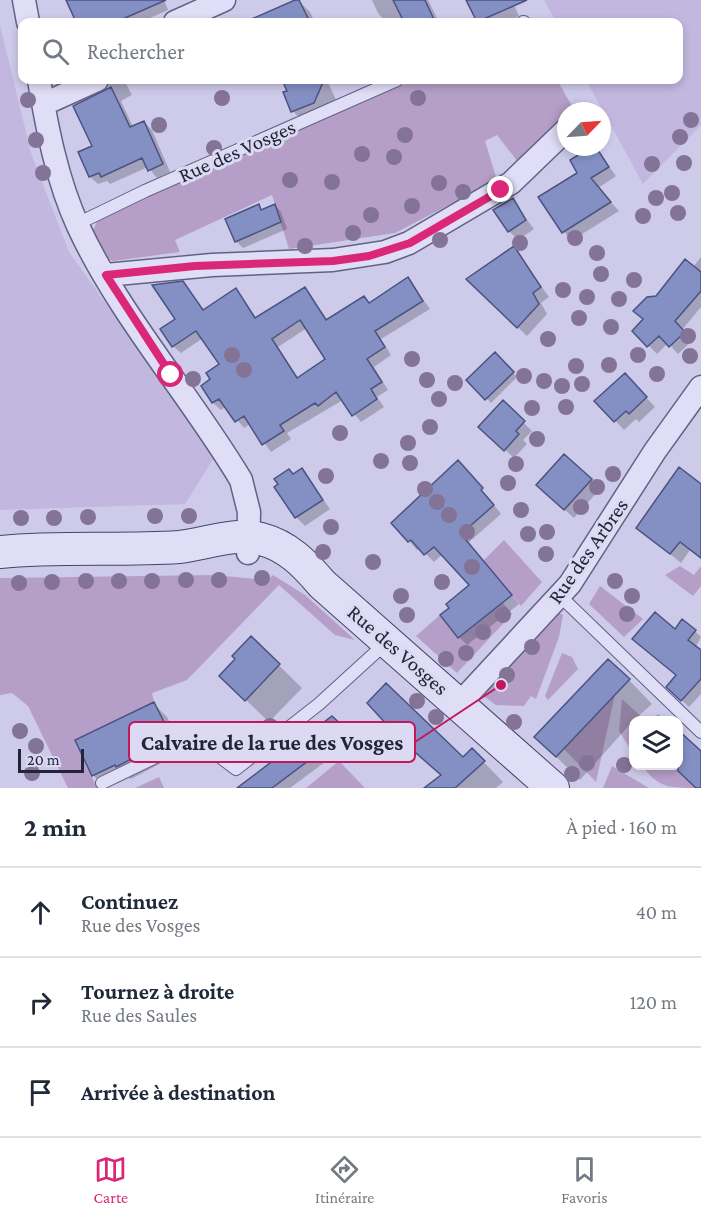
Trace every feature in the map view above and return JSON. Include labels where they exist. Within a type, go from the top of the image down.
[{"type":"main road","name":"Rue des Vosges","points":[[2,551],[249,545],[322,585],[459,704],[539,784]]},
{"type":"street","points":[[24,0],[27,18]]},
{"type":"street","points":[[184,18],[224,0]]},
{"type":"street","points":[[40,84],[58,165],[77,224],[106,275],[242,480],[249,512],[249,545]]},
{"type":"street","points":[[44,105],[89,84]]},
{"type":"street","points":[[106,275],[195,266],[333,261],[385,252],[423,236],[512,183],[557,139]]},
{"type":"street","name":"Rue des Arbres","points":[[459,704],[560,596],[593,550],[655,451],[701,387]]},
{"type":"lane","name":"Rue des Vosges","points":[[77,224],[145,191],[388,84]]},
{"type":"lane","points":[[560,596],[701,732]]},
{"type":"lane","points":[[102,783],[195,738],[236,769],[319,704],[388,641]]},
{"type":"shaded area","points":[[544,0],[701,0],[701,125],[643,184],[611,126],[611,102],[598,102],[588,84],[683,84],[683,18],[554,18]]},
{"type":"shaded area","points":[[0,25],[31,153],[69,252],[215,456],[185,504],[0,510]]},
{"type":"shaded area","points":[[405,84],[559,84],[570,102],[557,102],[557,122],[518,162],[497,135],[485,141],[497,180],[395,233],[289,249],[272,195],[175,240],[180,252],[113,261],[108,259],[93,231],[98,219]]},
{"type":"shaded area","points":[[504,540],[542,582],[521,606],[483,561]]},
{"type":"shaded area","points":[[680,566],[694,575],[701,566],[701,586],[693,596],[665,575]]},
{"type":"shaded area","points":[[214,575],[268,580],[273,575],[305,595],[355,640],[335,635],[279,585],[187,680],[152,693],[154,702],[75,740],[97,788],[68,788],[28,706],[12,693],[0,695],[0,578]]},
{"type":"shaded area","points":[[600,586],[643,619],[624,637],[589,604]]},
{"type":"shaded area","points":[[497,596],[512,614],[457,673],[416,636],[440,615],[458,637]]},
{"type":"shaded area","points":[[558,612],[563,615],[559,637],[536,699],[531,696],[524,706],[496,705],[485,697],[484,692]]},
{"type":"shaded area","points":[[562,653],[572,657],[578,669],[548,700],[545,696]]},
{"type":"shaded area","points":[[615,694],[596,782],[564,749]]},
{"type":"shaded area","points":[[622,699],[641,716],[629,716],[629,747],[619,731]]},
{"type":"shaded area","points":[[339,761],[365,788],[306,788]]},
{"type":"shaded area","points":[[612,766],[649,788],[603,788]]},
{"type":"shaded area","points":[[645,770],[677,770],[696,788],[665,785],[659,783]]},
{"type":"shaded area","points":[[159,777],[164,788],[135,788]]},
{"type":"building","points":[[66,0],[166,0],[125,18],[74,18]]},
{"type":"building","points":[[299,0],[308,18],[254,18]]},
{"type":"building","points":[[393,0],[425,0],[433,18],[402,18]]},
{"type":"building","points":[[466,0],[527,0],[486,18],[475,18]]},
{"type":"building","points":[[284,84],[322,84],[314,103],[291,112],[283,92],[287,91]]},
{"type":"building","points":[[111,87],[130,127],[144,121],[163,164],[148,171],[142,158],[101,177],[99,173],[89,177],[78,152],[92,146],[73,106]]},
{"type":"building","points":[[576,156],[602,156],[609,167],[591,178],[611,202],[562,233],[538,197],[577,173],[570,160]]},
{"type":"building","points":[[513,198],[526,220],[508,232],[493,210]]},
{"type":"building","points":[[259,204],[261,210],[275,204],[281,222],[235,242],[225,219]]},
{"type":"building","points":[[514,246],[541,287],[533,293],[539,304],[517,328],[466,279]]},
{"type":"building","points":[[685,259],[701,272],[701,291],[675,321],[685,332],[669,347],[659,336],[647,347],[632,331],[643,319],[633,311],[647,297],[656,296]]},
{"type":"building","points":[[408,277],[423,301],[375,331],[385,347],[367,359],[382,382],[371,389],[377,399],[352,416],[336,392],[318,406],[315,403],[280,425],[284,431],[262,445],[244,416],[235,422],[219,399],[212,403],[201,386],[210,379],[206,373],[219,364],[196,331],[172,347],[160,329],[175,319],[152,285],[183,281],[203,310],[236,288],[255,318],[305,287],[326,320],[364,296],[369,303]],"holes":[[[300,320],[325,359],[297,378],[272,339]]]},
{"type":"building","points":[[495,352],[514,372],[485,400],[466,380]]},
{"type":"building","points":[[625,373],[647,397],[629,414],[626,411],[614,422],[594,401]]},
{"type":"building","points":[[503,400],[525,421],[516,431],[519,434],[504,451],[478,427]]},
{"type":"building","points":[[564,454],[592,479],[564,510],[536,485]]},
{"type":"building","points":[[458,460],[483,488],[481,490],[494,505],[461,534],[512,595],[458,638],[440,615],[449,608],[446,604],[469,585],[434,547],[424,555],[411,540],[408,542],[391,523]]},
{"type":"building","points":[[679,467],[701,484],[701,558],[680,542],[670,554],[636,528]]},
{"type":"building","points":[[302,468],[323,500],[295,518],[274,487],[278,484],[274,479],[289,469],[293,474]]},
{"type":"building","points":[[655,612],[675,629],[682,619],[696,630],[688,640],[701,650],[701,679],[681,701],[666,687],[676,675],[632,639]]},
{"type":"building","points":[[251,636],[280,664],[245,701],[219,676],[235,659],[232,656]]},
{"type":"building","points":[[608,659],[630,679],[556,757],[534,737]]},
{"type":"building","points":[[386,683],[463,757],[472,748],[485,761],[455,788],[424,788],[441,775],[400,739],[367,703]]},
{"type":"building","points":[[154,702],[172,738],[116,767],[115,765],[92,776],[75,740]]},
{"type":"building","points":[[332,716],[348,731],[272,788],[237,788]]},
{"type":"building","points":[[683,735],[701,751],[701,788],[696,788],[678,771],[683,770]]},
{"type":"place","name":"Calvaire de la rue des Vosges","points":[[501,685]]},
{"type":"route","points":[[171,375],[106,275],[195,266],[333,261],[369,256],[410,243],[501,190]]}]
